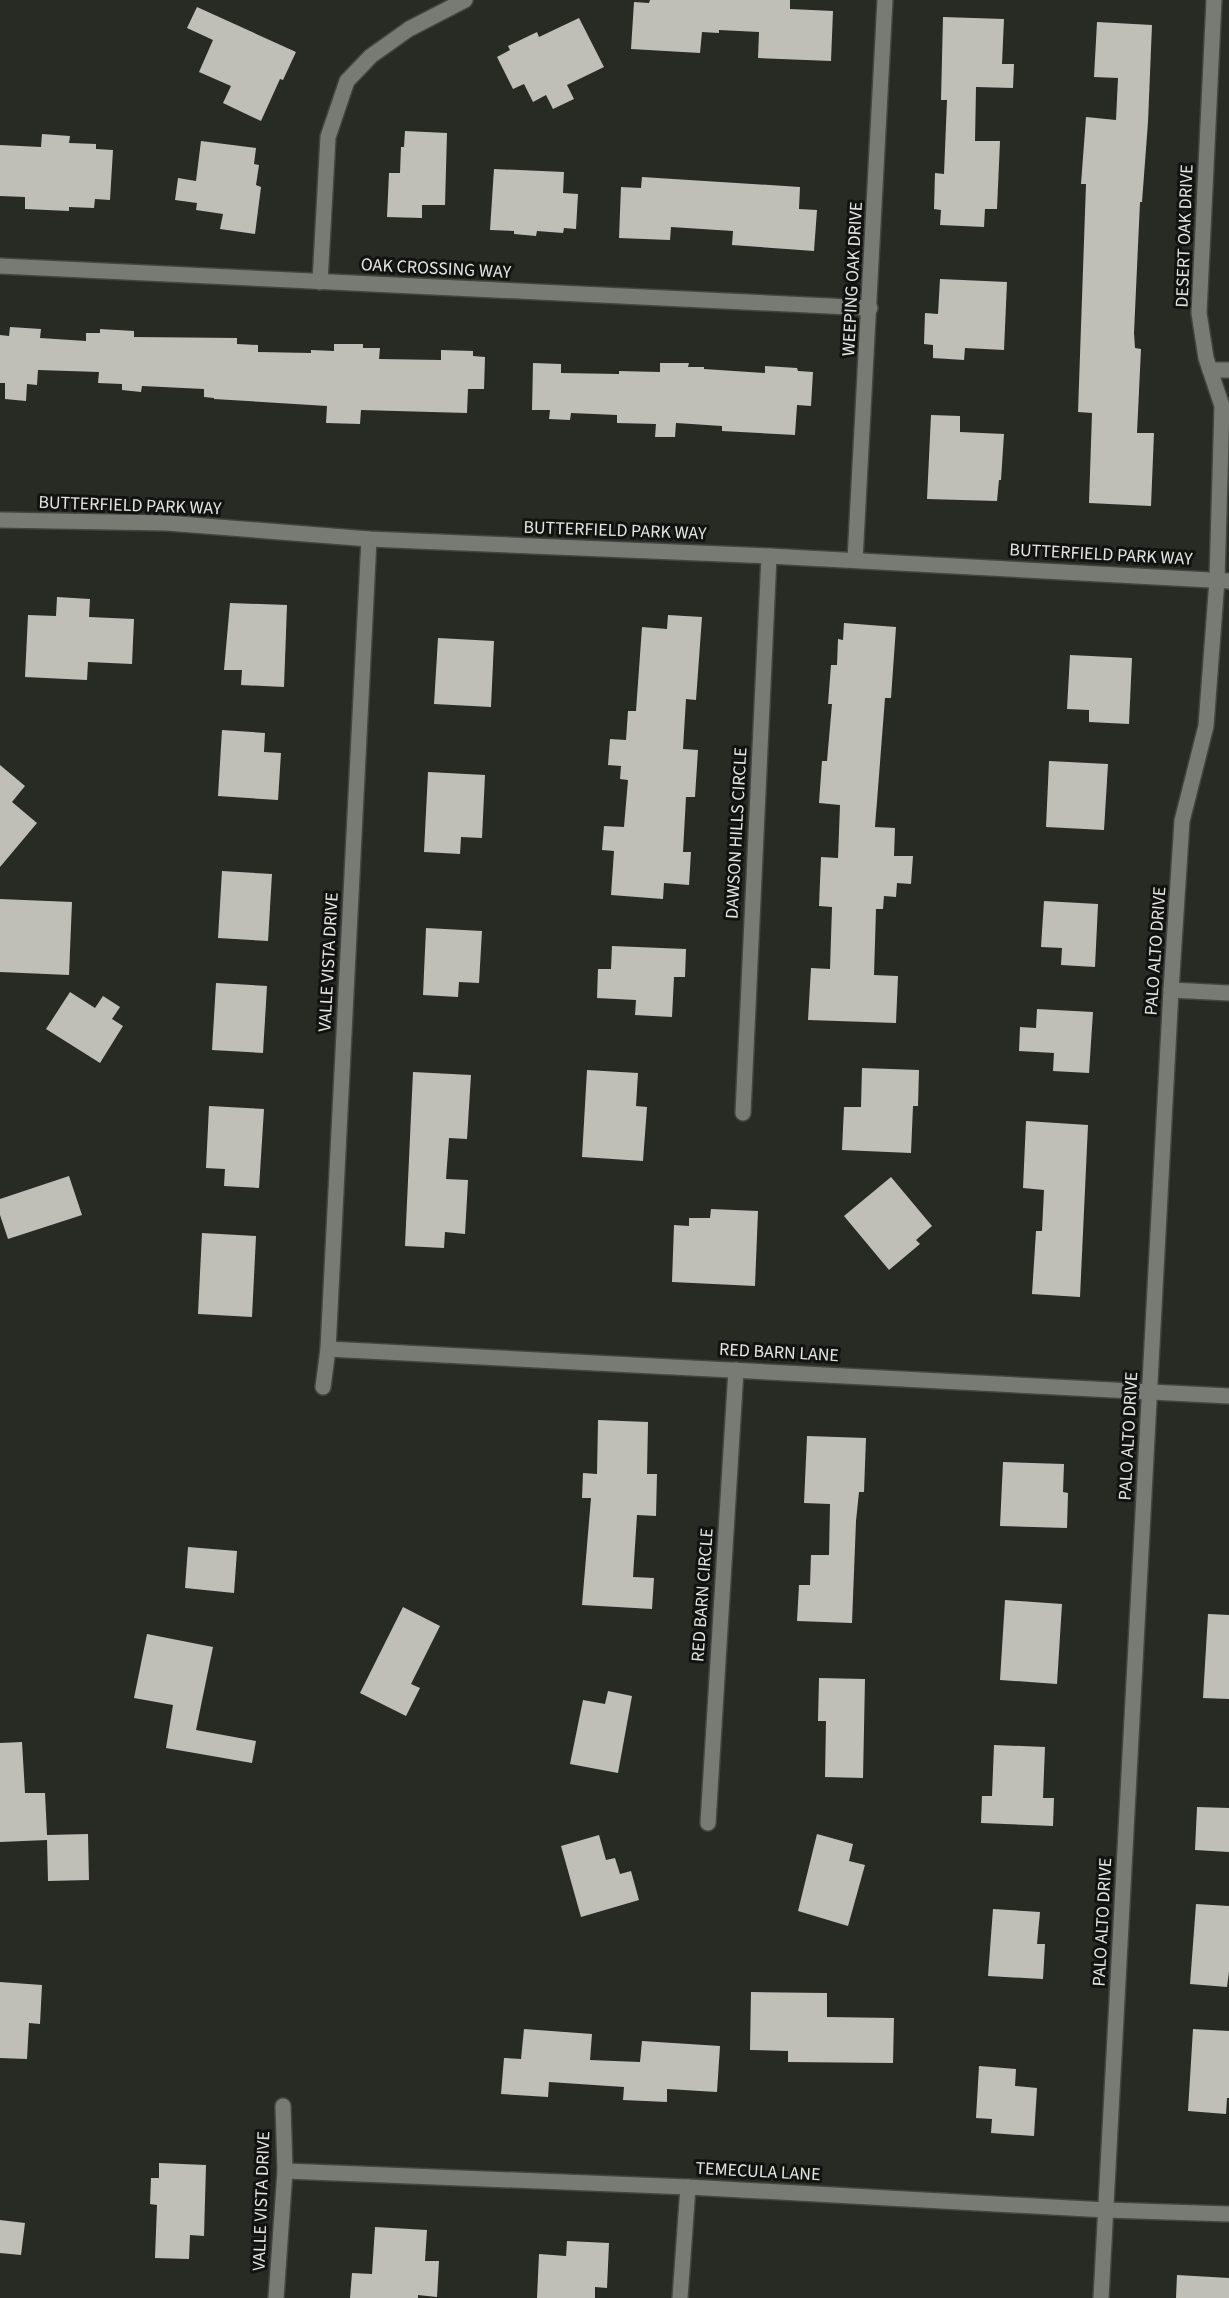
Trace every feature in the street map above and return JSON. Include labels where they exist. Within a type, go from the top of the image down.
[{"type":"street","points":[[320,282],[328,137],[347,81],[371,56],[409,29],[465,0]]},
{"type":"street","name":"WEEPING OAK DRIVE","points":[[855,560],[885,0]]},
{"type":"street","name":"DESERT OAK DRIVE","points":[[1214,0],[1199,313],[1206,358],[1222,406],[1223,580]]},
{"type":"street","name":"OAK CROSSING WAY","points":[[0,266],[870,308]]},
{"type":"street","points":[[1210,370],[1229,370]]},
{"type":"street","name":"BUTTERFIELD PARK WAY","points":[[0,520],[167,523],[369,539],[855,560],[1223,580]]},
{"type":"street","name":"VALLE VISTA DRIVE","points":[[324,1387],[369,539]]},
{"type":"street","name":"DAWSON HILLS CIRCLE","points":[[743,1113],[769,556]]},
{"type":"street","name":"PALO ALTO DRIVE","points":[[1101,2298],[1182,821],[1206,726],[1223,580]]},
{"type":"street","points":[[1171,990],[1229,993]]},
{"type":"street","name":"RED BARN LANE","points":[[327,1349],[1229,1396]]},
{"type":"street","name":"RED BARN CIRCLE","points":[[708,1822],[736,1370]]},
{"type":"street","name":"VALLE VISTA DRIVE","points":[[276,2298],[285,2171],[284,2106]]},
{"type":"street","name":"TEMECULA LANE","points":[[285,2171],[688,2187],[1106,2210],[1229,2214]]},
{"type":"street","points":[[680,2298],[688,2187]]},
{"type":"building","points":[[650,0],[790,0],[790,9],[833,11],[831,61],[758,58],[759,32],[719,30],[719,33],[702,32],[700,53],[631,49],[634,2],[649,3]]},
{"type":"building","points":[[197,7],[296,52],[283,80],[280,79],[261,121],[223,103],[231,86],[199,72],[213,40],[187,28]]},
{"type":"building","points":[[943,17],[1004,19],[1002,64],[1014,64],[1013,88],[976,87],[975,141],[1000,141],[997,209],[985,209],[984,227],[940,225],[941,210],[934,209],[935,173],[944,174],[947,100],[941,100]]},
{"type":"building","points":[[579,18],[604,67],[567,85],[574,99],[553,109],[546,95],[533,102],[524,84],[513,89],[497,57],[510,50],[508,46],[537,32],[539,37]]},
{"type":"building","points":[[1097,22],[1152,25],[1134,333],[1135,348],[1141,349],[1137,433],[1154,433],[1151,506],[1089,503],[1092,413],[1078,412],[1086,184],[1081,184],[1086,117],[1116,120],[1118,78],[1094,77]]},
{"type":"building","points":[[405,131],[447,133],[445,205],[422,205],[422,218],[387,217],[389,173],[400,173],[401,147],[404,147]]},
{"type":"building","points":[[42,134],[70,136],[69,143],[96,144],[96,149],[113,150],[110,200],[95,199],[94,208],[69,207],[69,211],[25,209],[25,197],[0,196],[0,145],[41,147]]},
{"type":"building","points":[[201,141],[256,148],[254,164],[259,165],[256,185],[261,187],[255,234],[220,229],[223,214],[196,210],[197,203],[175,200],[178,178],[196,181]]},
{"type":"building","points":[[494,169],[564,172],[563,193],[578,194],[576,229],[564,228],[563,233],[537,231],[536,236],[514,234],[514,231],[490,230]]},
{"type":"building","points":[[642,177],[800,187],[799,209],[817,210],[814,251],[732,245],[733,231],[671,227],[670,240],[619,238],[621,187],[641,188]]},
{"type":"building","points":[[940,279],[1007,282],[1004,350],[965,348],[964,360],[933,358],[933,345],[924,344],[925,313],[938,314]]},
{"type":"building","points":[[10,327],[41,329],[40,338],[86,341],[86,333],[100,333],[100,329],[134,331],[134,337],[237,338],[237,344],[258,345],[258,352],[311,353],[311,350],[334,351],[334,344],[363,344],[363,348],[380,348],[379,359],[441,360],[441,350],[473,351],[473,356],[485,357],[484,389],[468,389],[467,413],[361,410],[360,424],[326,423],[327,406],[214,399],[204,397],[204,389],[142,386],[141,392],[122,390],[122,384],[98,383],[99,372],[38,370],[37,385],[27,384],[26,401],[5,399],[5,383],[0,383],[0,335],[9,336]]},
{"type":"building","points":[[533,363],[561,364],[561,373],[660,372],[660,363],[689,363],[688,367],[765,373],[765,366],[797,368],[798,371],[813,372],[811,406],[797,405],[795,435],[722,431],[722,426],[676,423],[675,437],[655,437],[656,424],[617,423],[617,415],[571,413],[570,420],[549,419],[550,410],[532,410]]},
{"type":"building","points":[[931,415],[960,416],[960,432],[1004,434],[997,501],[927,499]]},
{"type":"building","points":[[57,597],[90,599],[89,617],[134,619],[132,664],[88,662],[87,680],[25,677],[28,615],[56,616]]},
{"type":"building","points":[[230,603],[287,605],[284,687],[241,685],[242,670],[224,670]]},
{"type":"building","points":[[668,615],[702,617],[696,700],[686,699],[683,749],[698,750],[695,797],[686,797],[683,852],[691,852],[689,885],[664,883],[663,899],[611,895],[614,851],[602,850],[604,826],[624,827],[628,780],[620,779],[621,766],[608,765],[610,739],[626,740],[628,711],[636,711],[642,627],[667,629]]},
{"type":"building","points":[[844,623],[896,627],[891,698],[885,698],[875,827],[895,828],[894,856],[913,856],[911,884],[897,883],[896,897],[884,896],[883,909],[876,909],[874,975],[898,976],[896,1023],[808,1020],[811,968],[830,969],[832,907],[819,906],[821,857],[838,858],[840,805],[819,803],[822,761],[827,761],[832,704],[828,704],[831,665],[837,665],[838,639],[843,640]]},
{"type":"building","points":[[438,638],[494,641],[491,707],[434,704]]},
{"type":"building","points":[[1070,655],[1132,658],[1129,724],[1089,722],[1089,710],[1067,709]]},
{"type":"building","points":[[222,730],[265,733],[264,752],[281,753],[278,800],[218,796]]},
{"type":"building","points":[[1049,761],[1108,764],[1104,830],[1046,827]]},
{"type":"building","points":[[0,765],[25,786],[12,802],[37,823],[0,867]]},
{"type":"building","points":[[428,772],[485,775],[482,838],[461,837],[460,854],[424,852]]},
{"type":"building","points":[[222,871],[272,874],[268,941],[218,938]]},
{"type":"building","points":[[0,899],[72,902],[69,975],[0,972]]},
{"type":"building","points":[[1044,901],[1098,904],[1095,967],[1061,965],[1062,948],[1041,947]]},
{"type":"building","points":[[426,928],[482,931],[479,983],[459,982],[458,997],[423,995]]},
{"type":"building","points":[[612,946],[686,949],[685,977],[674,977],[672,1017],[635,1015],[636,1000],[597,998],[598,969],[611,969]]},
{"type":"building","points":[[216,983],[267,986],[263,1053],[212,1050]]},
{"type":"building","points":[[70,992],[95,1008],[103,996],[120,1007],[112,1019],[123,1026],[100,1063],[46,1029]]},
{"type":"building","points":[[1037,1009],[1093,1012],[1089,1073],[1053,1071],[1054,1053],[1019,1051],[1020,1027],[1036,1028]]},
{"type":"building","points":[[862,1068],[919,1070],[918,1106],[913,1106],[911,1153],[842,1150],[844,1107],[861,1107]]},
{"type":"building","points":[[587,1070],[638,1073],[636,1106],[647,1107],[643,1161],[582,1157]]},
{"type":"building","points":[[413,1072],[471,1075],[467,1139],[449,1138],[446,1179],[468,1180],[465,1234],[445,1232],[444,1248],[405,1246]]},
{"type":"building","points":[[209,1106],[264,1109],[259,1188],[224,1186],[225,1169],[206,1168]]},
{"type":"building","points":[[1026,1121],[1088,1125],[1080,1297],[1032,1294],[1036,1231],[1042,1231],[1044,1190],[1023,1188]]},
{"type":"building","points":[[69,1176],[82,1215],[8,1239],[0,1215],[0,1199]]},
{"type":"building","points":[[891,1177],[932,1226],[916,1240],[920,1244],[889,1270],[844,1216]]},
{"type":"building","points":[[711,1209],[758,1211],[755,1286],[672,1282],[674,1225],[689,1226],[689,1218],[710,1218]]},
{"type":"building","points":[[202,1233],[256,1236],[252,1317],[198,1314]]},
{"type":"building","points":[[598,1420],[648,1422],[647,1474],[657,1474],[656,1516],[637,1515],[633,1577],[654,1578],[652,1609],[582,1605],[591,1498],[582,1498],[583,1473],[597,1474]]},
{"type":"building","points":[[807,1436],[866,1438],[864,1492],[859,1492],[856,1521],[852,1623],[797,1621],[799,1585],[810,1585],[811,1555],[829,1555],[830,1504],[804,1503]]},
{"type":"building","points":[[1003,1462],[1064,1464],[1063,1492],[1068,1493],[1067,1528],[1000,1526]]},
{"type":"building","points":[[188,1547],[237,1551],[234,1593],[185,1588]]},
{"type":"building","points":[[1005,1600],[1062,1604],[1057,1684],[1000,1680]]},
{"type":"building","points":[[403,1607],[440,1626],[411,1684],[420,1688],[406,1716],[360,1693]]},
{"type":"building","points":[[1208,1614],[1229,1615],[1229,1699],[1203,1698]]},
{"type":"building","points":[[147,1634],[213,1647],[196,1730],[256,1741],[252,1763],[166,1748],[173,1705],[134,1698]]},
{"type":"building","points":[[819,1678],[865,1679],[863,1778],[825,1777],[826,1721],[818,1721]]},
{"type":"building","points":[[608,1691],[632,1696],[618,1773],[570,1764],[583,1700],[605,1704]]},
{"type":"building","points":[[22,1742],[25,1793],[45,1793],[47,1835],[88,1834],[89,1880],[48,1881],[47,1840],[0,1842],[0,1743]]},
{"type":"building","points":[[994,1745],[1045,1747],[1043,1798],[1054,1798],[1053,1826],[981,1823],[982,1796],[992,1796]]},
{"type":"building","points":[[1197,1807],[1229,1808],[1229,1852],[1195,1850]]},
{"type":"building","points":[[817,1834],[853,1844],[849,1861],[865,1865],[848,1926],[798,1911]]},
{"type":"building","points":[[599,1835],[606,1860],[615,1858],[620,1874],[631,1871],[639,1900],[581,1917],[561,1846]]},
{"type":"building","points":[[1196,1904],[1229,1906],[1227,1987],[1190,1984]]},
{"type":"building","points":[[993,1909],[1040,1912],[1037,1944],[1045,1944],[1043,1979],[988,1976]]},
{"type":"building","points":[[0,1982],[42,1985],[40,2024],[29,2023],[27,2059],[0,2058]]},
{"type":"building","points":[[751,1992],[827,1993],[827,2017],[894,2018],[893,2063],[788,2062],[788,2051],[750,2050]]},
{"type":"building","points":[[524,2029],[592,2034],[590,2060],[640,2062],[642,2041],[720,2046],[717,2092],[667,2089],[667,2102],[623,2100],[624,2087],[549,2082],[548,2097],[501,2094],[504,2058],[521,2059]]},
{"type":"building","points":[[1193,2029],[1229,2031],[1229,2098],[1227,2098],[1226,2114],[1188,2111]]},
{"type":"building","points":[[979,2066],[1016,2069],[1015,2086],[1037,2088],[1034,2136],[991,2133],[992,2119],[976,2118]]},
{"type":"building","points":[[159,2163],[206,2165],[204,2236],[190,2235],[189,2259],[155,2258],[157,2205],[150,2204],[151,2178],[159,2178]]},
{"type":"building","points":[[0,2220],[25,2223],[21,2255],[0,2253]]},
{"type":"building","points":[[375,2227],[427,2230],[425,2261],[439,2261],[437,2297],[418,2295],[418,2298],[350,2298],[352,2273],[372,2274]]},
{"type":"building","points":[[567,2241],[609,2243],[607,2288],[595,2287],[595,2298],[537,2298],[539,2254],[566,2256]]},
{"type":"building","points":[[1177,2275],[1229,2278],[1229,2298],[1176,2298]]}]
